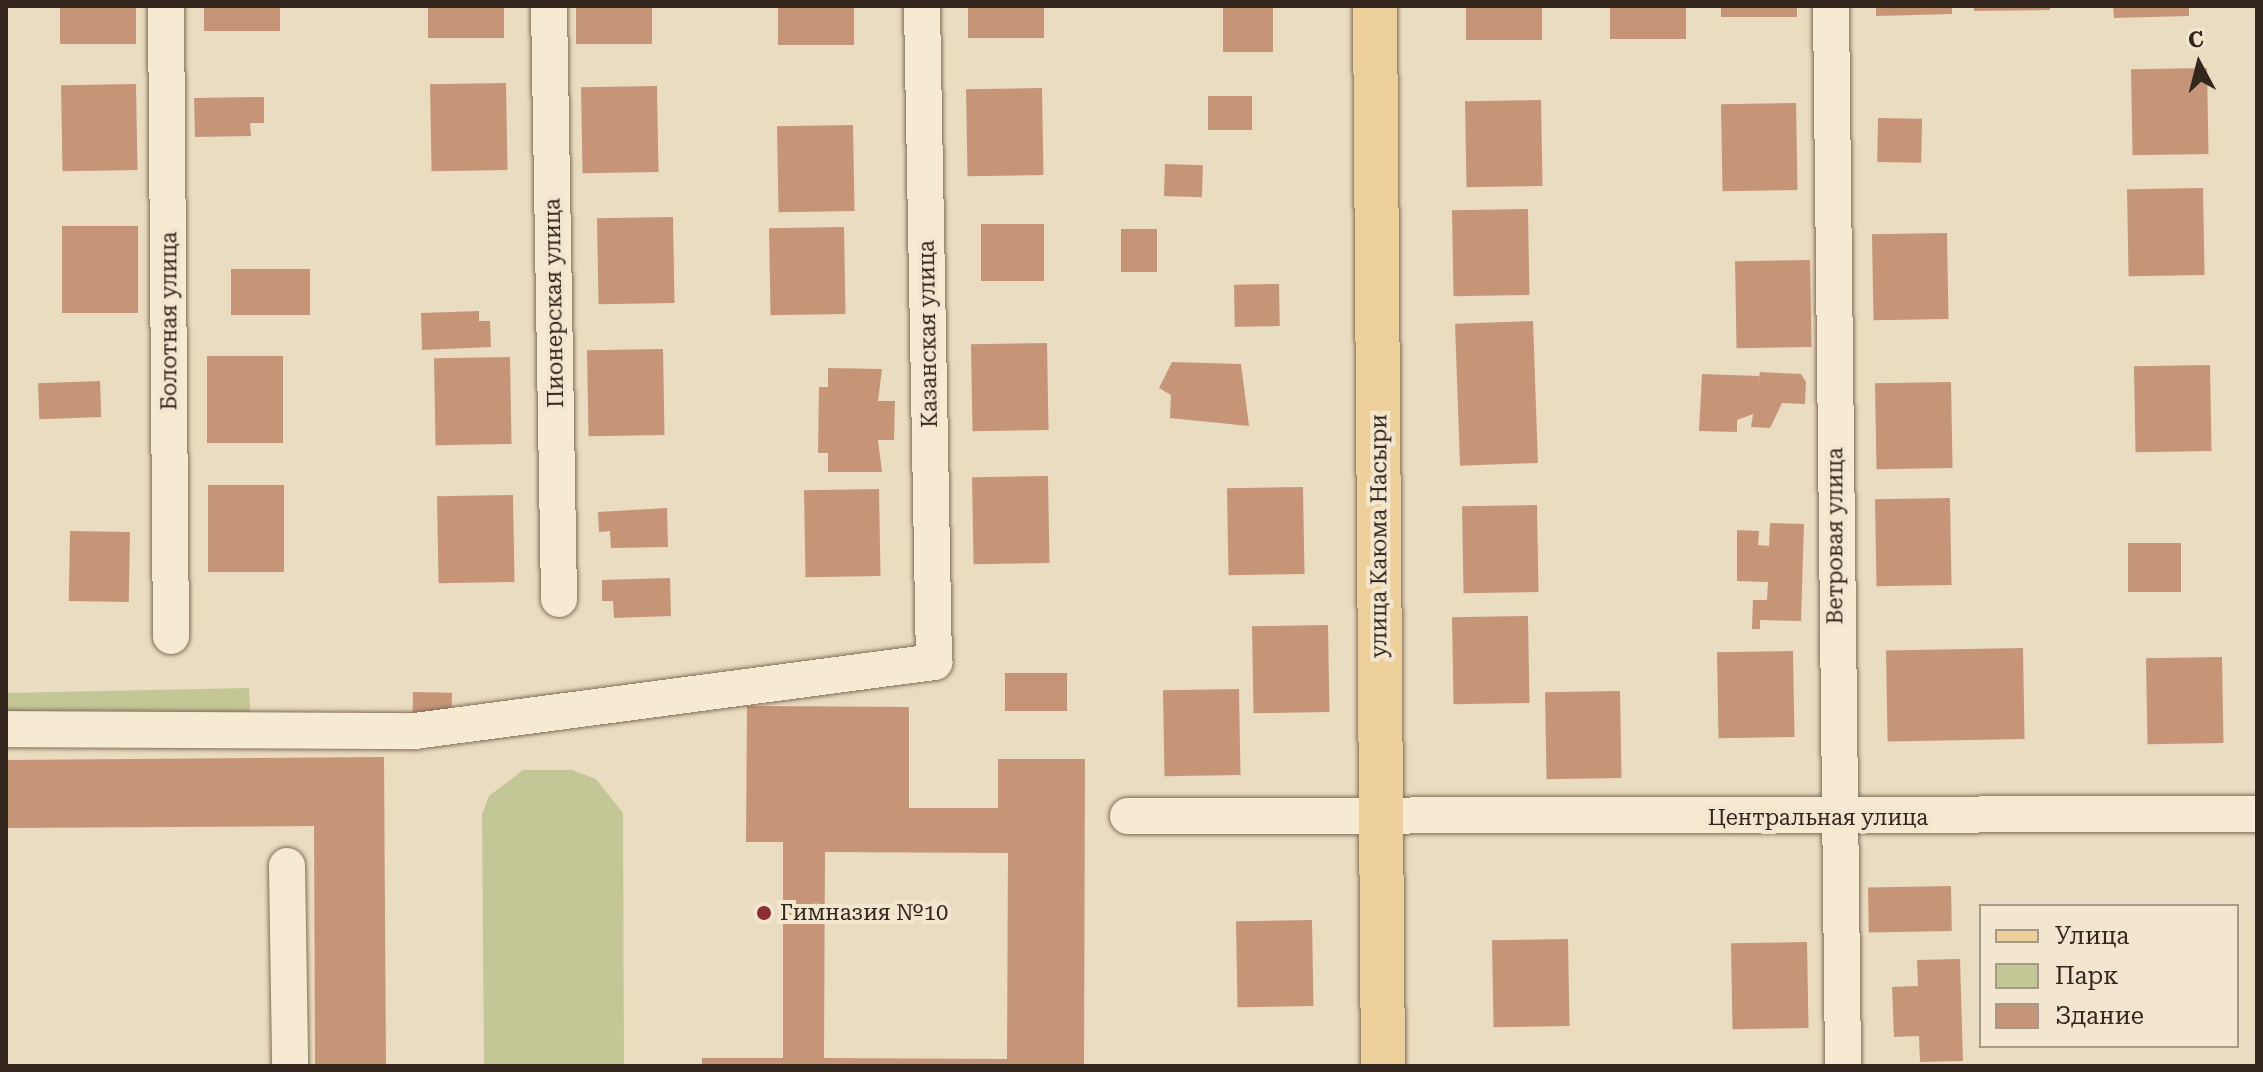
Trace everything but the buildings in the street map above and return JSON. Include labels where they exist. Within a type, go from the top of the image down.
[{"type":"main road","name":"улица Каюма Насыри","points":[[1375,6],[1383,1066]]},
{"type":"street","name":"Болотная улица","points":[[166,6],[171,636]]},
{"type":"street","name":"Пионерская улица","points":[[549,6],[559,599]]},
{"type":"street","name":"Казанская улица","points":[[6,729],[415,731],[934,662],[922,6]]},
{"type":"street","name":"Ветровая улица","points":[[1831,6],[1837,819],[1843,1066]]},
{"type":"street","name":"Центральная улица","points":[[1128,816],[1837,819],[2257,814]]},
{"type":"street","points":[[287,866],[290,1066]]},
{"type":"green space","points":[[249,688],[250,715],[6,716],[6,693]]},
{"type":"green space","points":[[523,770],[572,770],[596,779],[623,813],[624,1066],[484,1066],[482,815],[489,796]]},
{"type":"place","name":"Гимназия №10","points":[[764,913]]}]
